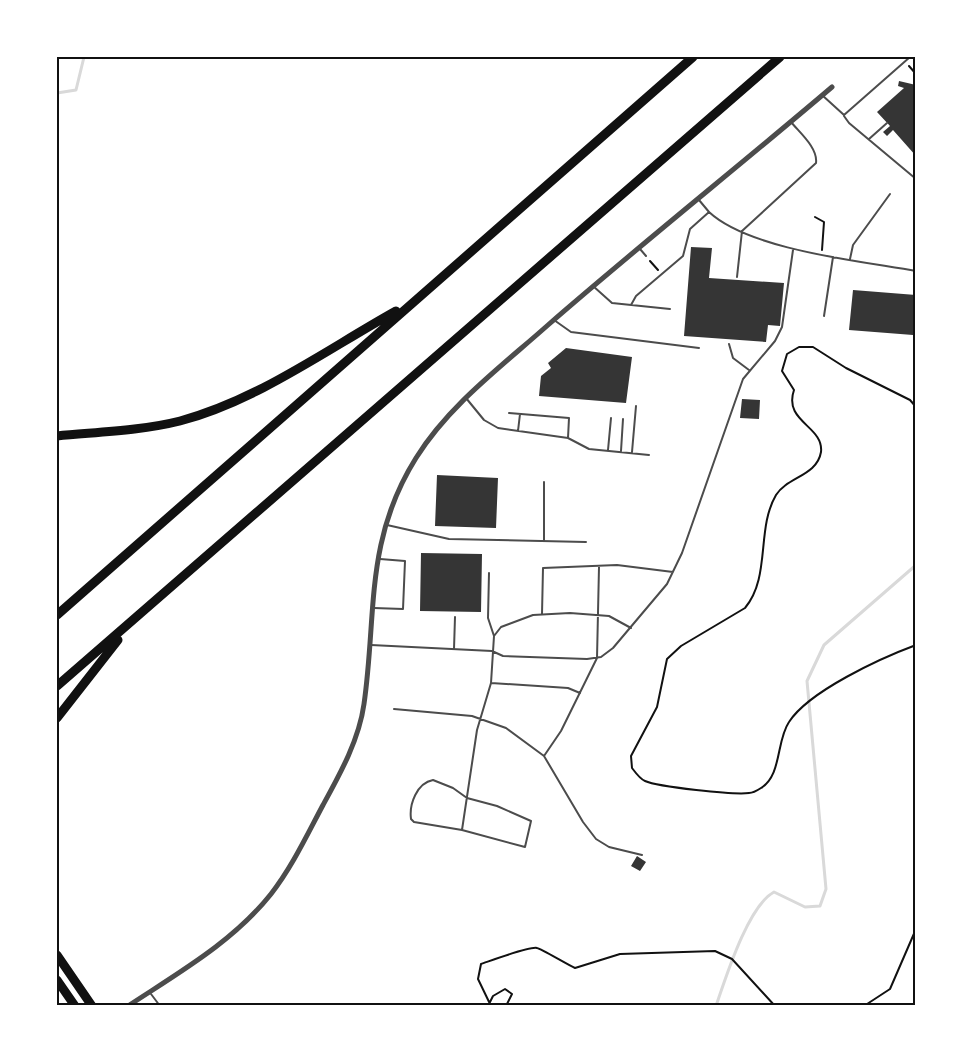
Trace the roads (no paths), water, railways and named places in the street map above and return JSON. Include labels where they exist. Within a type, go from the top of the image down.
[{"type":"highway","points":[[57,615],[693,57]]},
{"type":"highway","points":[[57,686],[780,57]]},
{"type":"highway","points":[[57,436],[148,427],[179,421],[216,409],[272,382],[413,301]]},
{"type":"highway","points":[[57,718],[133,622]]},
{"type":"highway","points":[[57,955],[92,1006]]},
{"type":"highway","points":[[57,980],[75,1006]]},
{"type":"street","points":[[128,1006],[234,933],[255,913],[283,879],[336,782],[354,741],[364,706],[371,608],[377,559],[385,524],[398,490],[416,458],[435,432],[466,398],[593,286],[832,87]]},
{"type":"lane","points":[[844,115],[910,57]]},
{"type":"lane","points":[[822,95],[869,140],[916,179]]},
{"type":"lane","points":[[736,277],[742,231],[816,164],[817,158],[811,146],[791,122]]},
{"type":"lane","points":[[869,140],[887,123]]},
{"type":"lane","points":[[850,259],[854,245],[890,194]]},
{"type":"lane","points":[[698,199],[724,224],[793,249],[916,271]]},
{"type":"lane","points":[[631,305],[636,296],[683,256],[690,229],[709,212]]},
{"type":"lane","points":[[638,248],[646,256]]},
{"type":"lane","points":[[369,645],[492,651],[503,656],[597,658],[607,654],[660,594],[673,572],[738,390],[749,370],[775,341],[782,327],[793,249]]},
{"type":"lane","points":[[824,316],[833,256]]},
{"type":"lane","points":[[593,286],[607,301],[670,309]]},
{"type":"lane","points":[[554,320],[571,332],[699,348]]},
{"type":"lane","points":[[729,344],[733,358],[749,370]]},
{"type":"lane","points":[[466,398],[489,424],[567,438],[589,449],[649,455]]},
{"type":"lane","points":[[632,452],[636,406]]},
{"type":"lane","points":[[509,413],[569,418],[567,438]]},
{"type":"lane","points":[[518,430],[520,414]]},
{"type":"lane","points":[[608,450],[611,418]]},
{"type":"lane","points":[[621,451],[623,419]]},
{"type":"lane","points":[[544,482],[544,542]]},
{"type":"lane","points":[[385,524],[449,539],[586,542]]},
{"type":"lane","points":[[371,608],[403,609],[405,561],[377,559]]},
{"type":"lane","points":[[542,614],[543,568],[642,566],[673,572]]},
{"type":"lane","points":[[544,756],[561,731],[597,658],[599,567]]},
{"type":"lane","points":[[462,830],[477,730],[491,683],[494,636],[488,618],[489,573]]},
{"type":"lane","points":[[494,636],[505,624],[542,614],[599,615],[619,620],[631,628]]},
{"type":"lane","points":[[454,649],[456,617]]},
{"type":"lane","points":[[491,683],[568,688],[581,693]]},
{"type":"lane","points":[[394,709],[482,718],[506,728],[544,756],[583,822],[596,839],[609,847],[642,855]]},
{"type":"lane","points":[[434,780],[453,788],[467,798],[497,806],[531,821],[525,848],[462,830],[414,822],[411,807],[421,786],[434,780]]},
{"type":"lane","points":[[150,992],[160,1006]]},
{"type":"waterway","points":[[57,93],[76,90],[84,57]]},
{"type":"waterway","points":[[716,1006],[739,943],[764,900],[774,892],[805,907],[820,906],[826,889],[807,681],[824,645],[916,565]]}]
